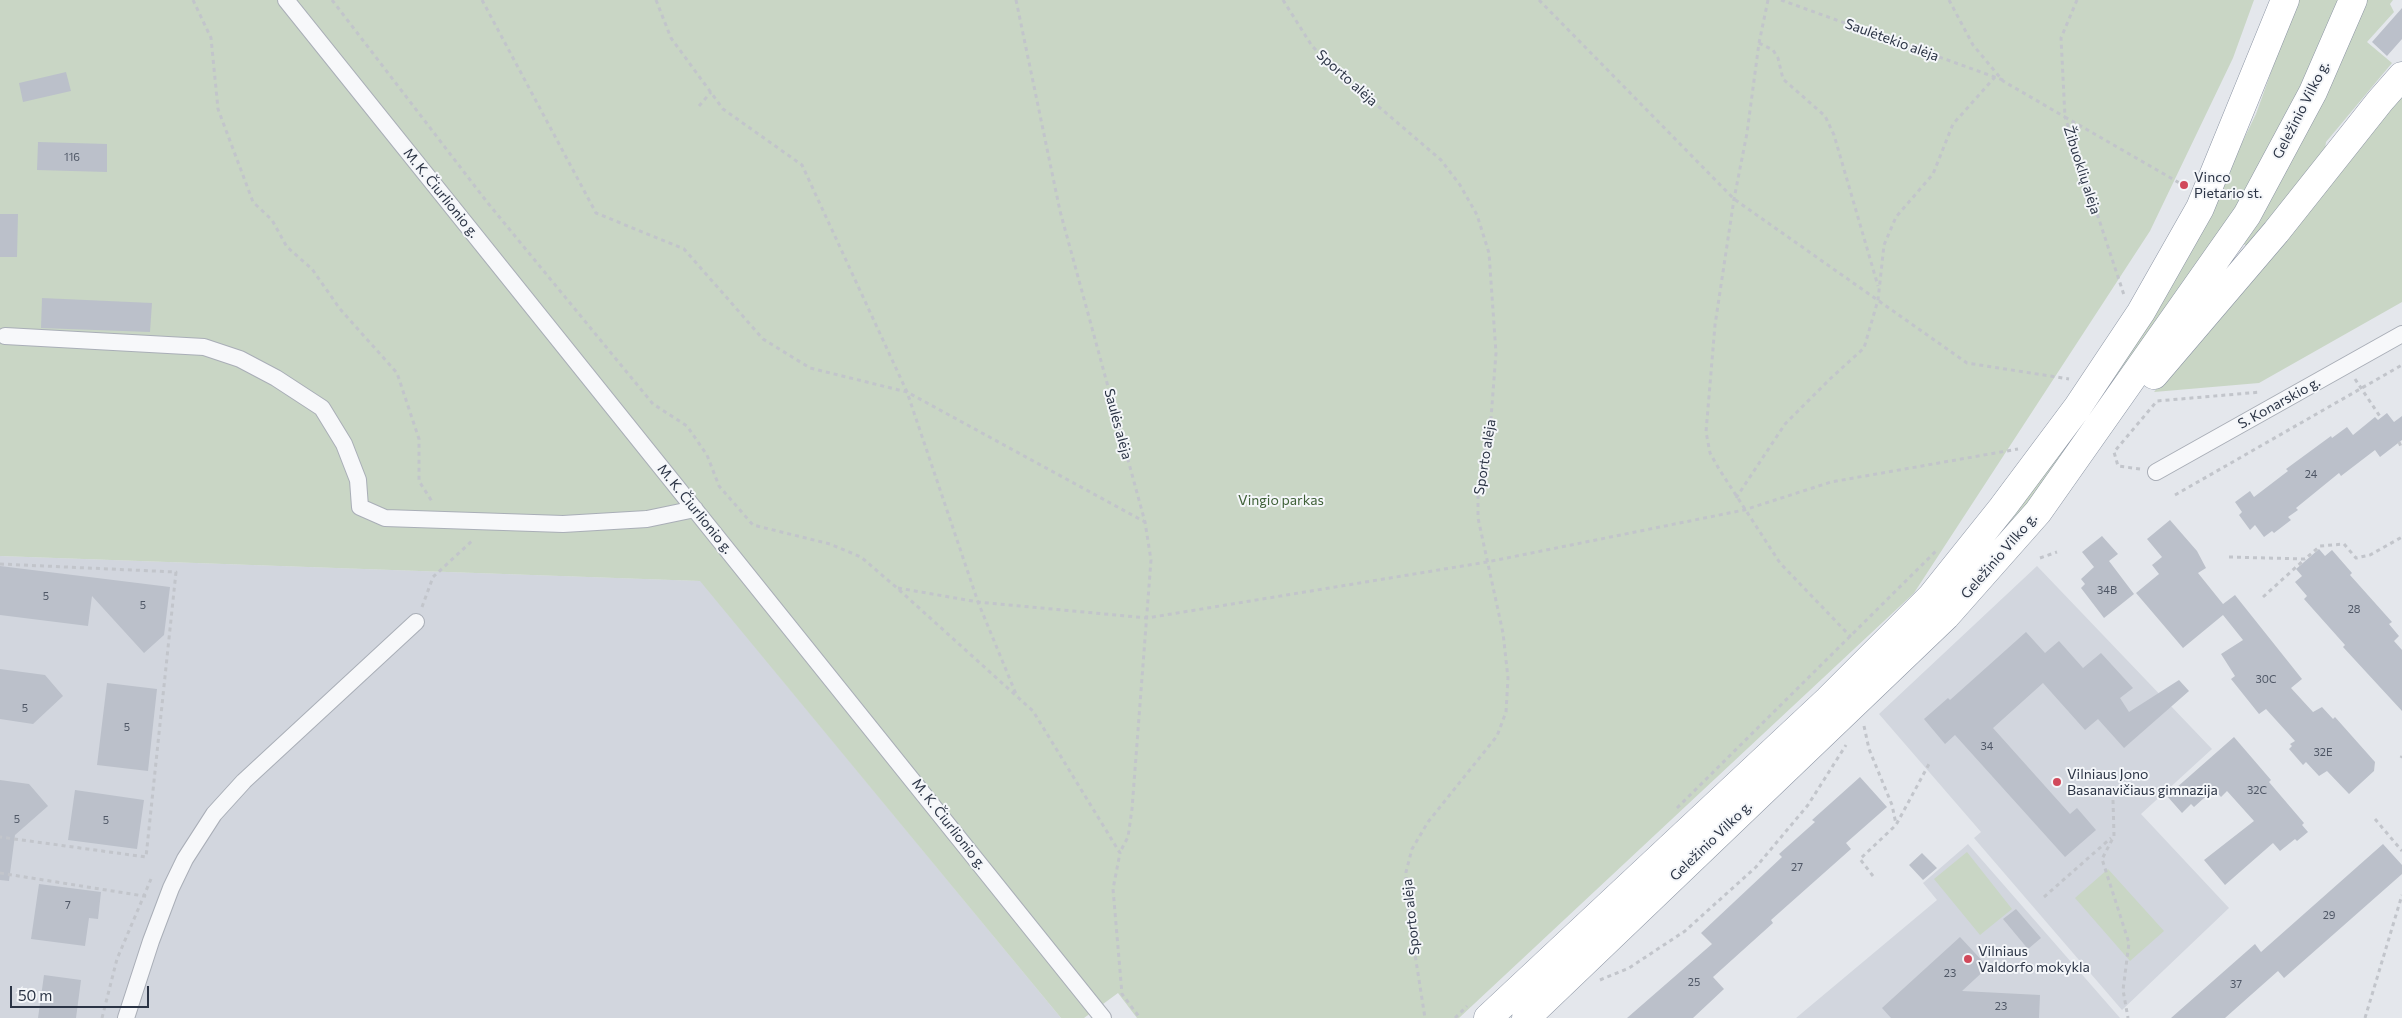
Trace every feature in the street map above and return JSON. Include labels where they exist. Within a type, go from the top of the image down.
[{"type":"highway","name":"Geležinio Vilko g.","points":[[1479,1011],[1828,700],[1931,597],[2003,507],[2077,408],[2120,344],[2141,312],[2200,208],[2285,0]]},
{"type":"highway","name":"Geležinio Vilko g.","points":[[1526,1018],[1946,616],[2038,512],[2247,214],[2313,92],[2352,0]]},
{"type":"highway","points":[[2038,512],[2276,232],[2402,76]]},
{"type":"street","name":"M. K. Čiurlionio g.","points":[[286,0],[1103,1018]]},
{"type":"street","name":"S. Konarskio g.","points":[[2156,472],[2402,334]]},
{"type":"street","points":[[5,336],[204,347],[240,359],[276,378],[322,408],[344,444],[358,480],[360,507],[385,518],[563,524],[638,520],[695,509]]},
{"type":"street","points":[[126,1018],[165,902],[185,859],[214,814],[244,781],[416,622]]},
{"type":"path","points":[[193,0],[211,38],[218,109],[253,202],[272,220],[287,247],[312,269],[340,309],[397,373],[419,440],[419,481],[444,520]]},
{"type":"path","points":[[332,0],[487,202],[652,404],[687,426],[707,455],[719,486],[753,525],[830,544],[861,557],[898,588],[1033,711],[1120,852]]},
{"type":"path","points":[[482,0],[596,213],[684,249],[763,339],[810,368],[907,392],[1145,522]]},
{"type":"path","points":[[656,0],[671,38],[723,109],[802,165],[907,392],[978,602],[1018,696]]},
{"type":"path","name":"Saulės alėja","points":[[1016,0],[1060,211],[1145,522],[1151,560],[1132,809],[1128,837],[1120,852],[1113,889],[1122,994],[1140,1018]]},
{"type":"path","name":"Sporto alėja","points":[[1282,0],[1312,46],[1441,160],[1460,184],[1477,215],[1489,253],[1496,354],[1491,418],[1478,489],[1478,518],[1503,632],[1508,678],[1506,712],[1497,736],[1428,822],[1412,849],[1406,872],[1406,897],[1425,1018]]},
{"type":"path","points":[[1539,0],[1734,199],[1967,363],[2069,379]]},
{"type":"path","points":[[1768,0],[1759,43],[1747,133],[1734,199],[1715,325],[1706,432],[1710,453],[1736,498],[1780,563],[1851,637]]},
{"type":"path","name":"Saulėtekio alėja","points":[[1781,0],[2003,81]]},
{"type":"path","name":"Žibuoklių alėja","points":[[1949,0],[1973,45],[2003,81],[2065,117],[2125,298]]},
{"type":"path","points":[[2077,0],[2061,38],[2065,117],[2183,184]]},
{"type":"path","points":[[1759,43],[1773,50],[1778,58],[1783,79],[1825,116],[1834,135],[1868,244],[1878,287],[1878,300]]},
{"type":"path","points":[[1736,498],[1785,424],[1830,378],[1864,348],[1878,300],[1884,246],[1896,217],[1933,174],[1953,124],[1995,78]]},
{"type":"path","points":[[699,106],[711,92]]},
{"type":"path","points":[[2176,495],[2402,365]]},
{"type":"path","points":[[2346,366],[2381,418]]},
{"type":"path","points":[[2156,472],[2118,466],[2114,452],[2157,401],[2265,392]]},
{"type":"path","points":[[2399,442],[2402,449]]},
{"type":"path","points":[[898,588],[978,602],[1147,618],[1487,562],[1744,510],[1831,482],[2023,448],[2017,455]]},
{"type":"path","points":[[416,622],[433,578],[490,522]]},
{"type":"path","points":[[2263,597],[2320,546],[2344,544],[2356,558],[2370,555],[2402,537]]},
{"type":"path","points":[[1675,809],[1942,545]]},
{"type":"path","points":[[2040,558],[2057,552]]},
{"type":"path","points":[[2229,557],[2305,559]]},
{"type":"path","points":[[0,564],[176,572],[146,858],[0,837]]},
{"type":"path","points":[[1858,727],[1863,719],[1869,749],[1892,805],[1896,825]]},
{"type":"path","points":[[1598,981],[1629,968],[1685,931],[1756,867],[1808,805],[1848,742]]},
{"type":"path","points":[[1873,876],[1860,859],[1896,825],[1929,764]]},
{"type":"path","points":[[2113,800],[2114,836],[2102,859],[2129,943],[2123,990],[2128,1018]]},
{"type":"path","points":[[2375,819],[2402,851]]},
{"type":"path","points":[[2044,897],[2114,836]]},
{"type":"path","points":[[0,873],[145,895],[165,902]]},
{"type":"path","points":[[102,1018],[117,959],[151,880]]},
{"type":"path","points":[[2365,1018],[2402,895]]},
{"type":"path","points":[[1455,1018],[1479,1011]]},
{"type":"shaded area","points":[[0,556],[701,581],[1061,1018],[0,1018]]},
{"type":"shaded area","name":"Vilniaus Jono Basanavičiaus gimnazija","points":[[2037,566],[2212,749],[2141,814],[2229,908],[2122,1010],[1974,838],[1981,832],[1879,714]]},
{"type":"shaded area","name":"Vilniaus Valdorfo mokykla","points":[[1968,844],[2120,1018],[1796,1018],[1937,900],[1923,883]]},
{"type":"green space","name":"Vingio parkas","points":[[0,0],[2254,0],[2233,58],[2150,231],[1914,593],[1459,1018],[1137,1018],[1118,993],[1084,1018],[1061,1018],[700,581],[0,556]]},
{"type":"green space","points":[[2297,0],[2338,0],[2307,73],[2270,149],[2230,222],[2136,363],[1989,553],[1942,601],[2217,194],[2256,114]]},
{"type":"green space","points":[[2365,0],[2393,0],[2390,4],[2394,12],[2367,42],[2392,63],[2326,142],[2324,156],[2248,246],[2243,244]]},
{"type":"green space","points":[[2402,95],[2402,302],[2259,383],[2154,392]]},
{"type":"green space","points":[[1967,852],[2012,909],[1980,935],[1934,879]]},
{"type":"green space","points":[[2108,869],[2164,931],[2130,961],[2075,898]]},
{"type":"building","points":[[2402,8],[2402,39],[2387,56],[2372,42]]},
{"type":"building","points":[[66,72],[71,91],[23,102],[19,83]]},
{"type":"building","points":[[38,142],[107,144],[107,172],[37,170]]},
{"type":"building","points":[[0,214],[18,214],[17,257],[0,257]]},
{"type":"building","points":[[42,298],[152,303],[150,332],[41,328]]},
{"type":"building","points":[[2387,413],[2394,422],[2402,416],[2402,440],[2380,457],[2375,450],[2341,476],[2339,473],[2296,508],[2298,510],[2288,517],[2291,520],[2274,533],[2272,531],[2264,537],[2255,525],[2250,530],[2239,515],[2242,512],[2235,502],[2250,491],[2254,497],[2288,471],[2286,469],[2331,436],[2332,438],[2347,427],[2353,435],[2375,417],[2378,420]]},
{"type":"building","points":[[2170,520],[2197,551],[2206,568],[2198,573],[2223,604],[2235,595],[2302,679],[2291,688],[2313,712],[2322,707],[2333,719],[2335,717],[2375,762],[2374,771],[2349,794],[2327,771],[2319,776],[2306,762],[2303,765],[2289,749],[2292,746],[2290,744],[2295,741],[2266,709],[2259,714],[2231,679],[2235,676],[2221,654],[2243,640],[2223,615],[2183,648],[2136,593],[2159,574],[2152,565],[2162,557],[2147,539]]},
{"type":"building","points":[[2102,536],[2118,554],[2109,561],[2134,594],[2104,618],[2081,588],[2085,584],[2081,579],[2094,567],[2082,552]]},
{"type":"building","points":[[2319,549],[2325,556],[2332,550],[2352,573],[2350,575],[2392,622],[2389,624],[2399,636],[2394,641],[2402,650],[2402,711],[2343,647],[2345,645],[2304,599],[2307,596],[2295,582],[2302,576],[2296,569]]},
{"type":"building","points":[[0,566],[170,587],[164,635],[144,653],[92,596],[88,626],[0,615]]},
{"type":"building","points":[[2026,632],[2045,653],[2059,641],[2083,668],[2101,653],[2133,688],[2120,698],[2129,712],[2179,680],[2189,691],[2124,748],[2098,719],[2085,730],[2043,683],[1993,728],[2070,814],[2077,808],[2096,830],[2065,857],[1955,735],[1945,744],[1924,719],[1948,698],[1950,700]]},
{"type":"building","points":[[0,669],[45,675],[63,696],[33,724],[0,719]]},
{"type":"building","points":[[107,683],[157,689],[148,771],[97,765]]},
{"type":"building","points":[[2234,737],[2271,780],[2269,782],[2304,823],[2302,825],[2308,832],[2297,841],[2295,839],[2280,851],[2273,843],[2225,885],[2204,860],[2254,821],[2227,791],[2221,797],[2214,789],[2194,807],[2191,804],[2182,813],[2167,796]]},
{"type":"building","points":[[1860,777],[1887,807],[1846,843],[1851,849],[1771,920],[1773,923],[1713,977],[1724,989],[1693,1018],[1627,1018],[1712,944],[1701,933],[1782,857],[1779,854],[1815,822],[1812,820]]},
{"type":"building","points":[[0,780],[29,784],[48,806],[15,835],[9,881],[0,880]]},
{"type":"building","points":[[75,790],[144,800],[137,849],[68,840]]},
{"type":"building","points":[[2383,844],[2402,865],[2402,874],[2284,978],[2278,971],[2225,1018],[2171,1018],[2255,944],[2261,952]]},
{"type":"building","points":[[1922,853],[1937,868],[1923,880],[1909,865]]},
{"type":"building","points":[[39,884],[101,892],[98,919],[89,918],[85,946],[31,939]]},
{"type":"building","points":[[2016,909],[2041,938],[2028,949],[2003,919]]},
{"type":"building","points":[[1960,937],[1988,967],[1962,991],[2040,995],[2039,1018],[1891,1018],[1882,1008]]},
{"type":"building","points":[[44,975],[81,980],[76,1018],[38,1018]]},
{"type":"place","name":"Vinco Pietario st.","points":[[2184,185]]},
{"type":"place","name":"Vilniaus Jono Basanavičiaus gimnazija","points":[[2057,782]]},
{"type":"place","name":"Vilniaus Valdorfo mokykla","points":[[1968,959]]}]
